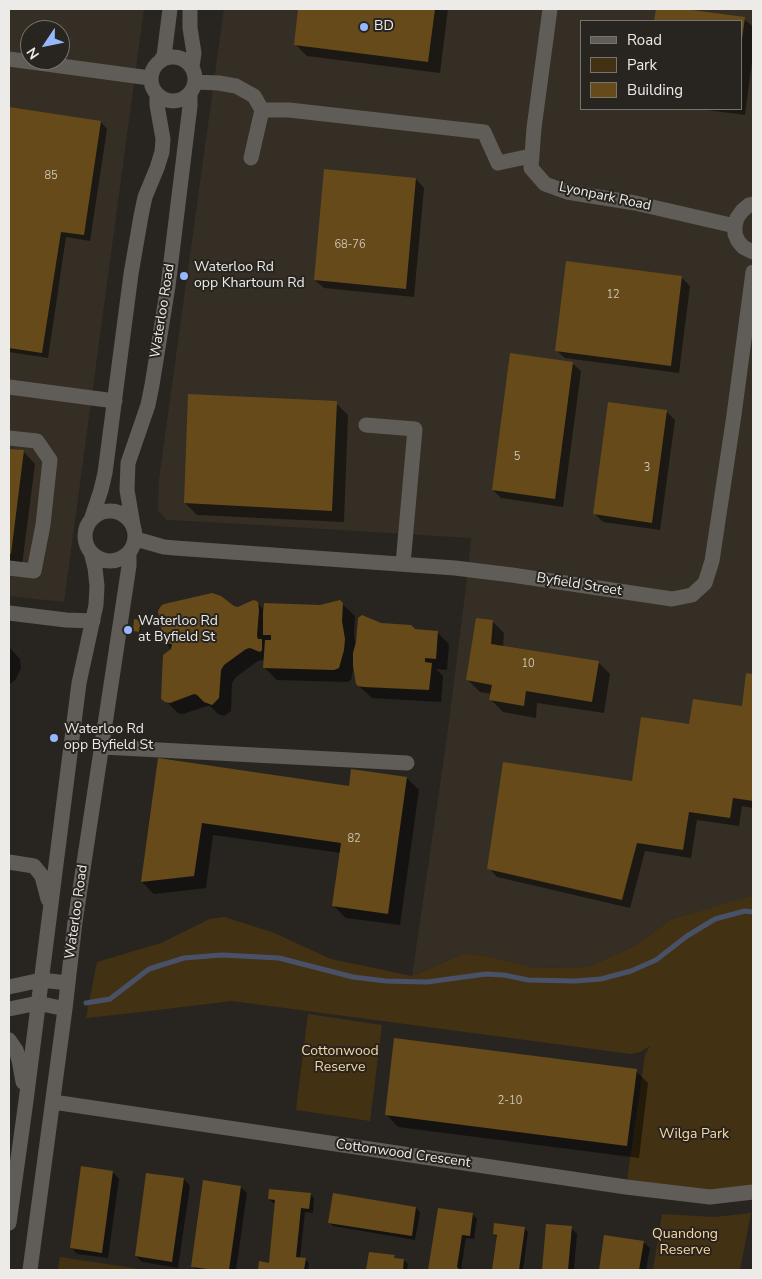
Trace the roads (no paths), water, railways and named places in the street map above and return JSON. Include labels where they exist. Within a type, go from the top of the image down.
[{"type":"street","points":[[161,60],[164,56],[170,9]]},
{"type":"street","points":[[190,9],[190,28],[194,53],[192,67]]},
{"type":"street","name":"Lyonpark Road","points":[[550,9],[531,168],[545,184],[567,192],[635,203],[735,226]]},
{"type":"street","points":[[166,57],[175,57],[182,59],[192,67],[195,74],[193,88],[183,99],[176,101],[164,100],[157,96],[152,89],[151,72],[161,60],[166,57]]},
{"type":"street","points":[[9,59],[150,78]]},
{"type":"street","points":[[193,88],[219,83],[236,86],[254,96],[262,110],[251,158]]},
{"type":"street","name":"Waterloo Road","points":[[134,532],[127,490],[128,463],[148,405],[152,385],[168,286],[193,88]]},
{"type":"street","points":[[91,520],[97,515],[113,511],[128,518],[134,532],[134,547],[129,554],[113,562],[97,558],[86,544],[85,534],[105,473],[131,274],[141,216],[145,197],[162,152],[163,139],[156,105],[157,96]]},
{"type":"street","points":[[262,110],[288,110],[484,132],[498,163],[531,156]]},
{"type":"street","points":[[753,204],[742,211],[737,218],[735,226],[735,234],[738,241],[753,252]]},
{"type":"street","name":"Byfield Street","points":[[134,532],[164,547],[454,568],[672,599],[692,595],[705,584],[712,561],[753,272]]},
{"type":"street","points":[[9,387],[115,401]]},
{"type":"street","points":[[366,425],[415,429],[404,564]]},
{"type":"street","points":[[9,438],[37,441],[50,460],[43,525],[34,571],[9,568]]},
{"type":"street","name":"Waterloo Road","points":[[9,1223],[79,683],[96,605],[97,586],[91,552]]},
{"type":"street","name":"Waterloo Road","points":[[30,1270],[75,922],[129,566],[129,554]]},
{"type":"street","points":[[9,613],[66,620],[93,621]]},
{"type":"street","points":[[102,747],[407,764]]},
{"type":"street","points":[[34,866],[58,849]]},
{"type":"street","points":[[9,862],[34,866],[42,876],[50,908]]},
{"type":"street","points":[[9,987],[41,980],[68,983]]},
{"type":"street","points":[[9,1010],[38,1003],[65,1009]]},
{"type":"street","points":[[9,1040],[20,1060],[26,1101]]},
{"type":"street","name":"Cottonwood Crescent","points":[[52,1102],[635,1188],[710,1197],[753,1192]]},
{"type":"waterway","points":[[86,1003],[110,999],[149,969],[184,958],[222,955],[279,958],[353,977],[386,981],[427,982],[486,974],[504,975],[528,980],[575,981],[601,979],[631,971],[656,960],[687,936],[715,919],[745,911],[753,912]]},
{"type":"place","name":"BD","points":[[364,27]]},
{"type":"place","name":"Waterloo Rd opp Khartoum Rd","points":[[184,276]]},
{"type":"place","name":"Waterloo Rd at Byfield St","points":[[128,630]]},
{"type":"place","name":"Waterloo Rd opp Byfield St","points":[[54,738]]},
{"type":"park label","name":"Cottonwood Reserve","points":[[340,1060]]},
{"type":"park label","name":"Wilga Park","points":[[694,1135]]},
{"type":"park label","name":"Quandong Reserve","points":[[685,1244]]}]
